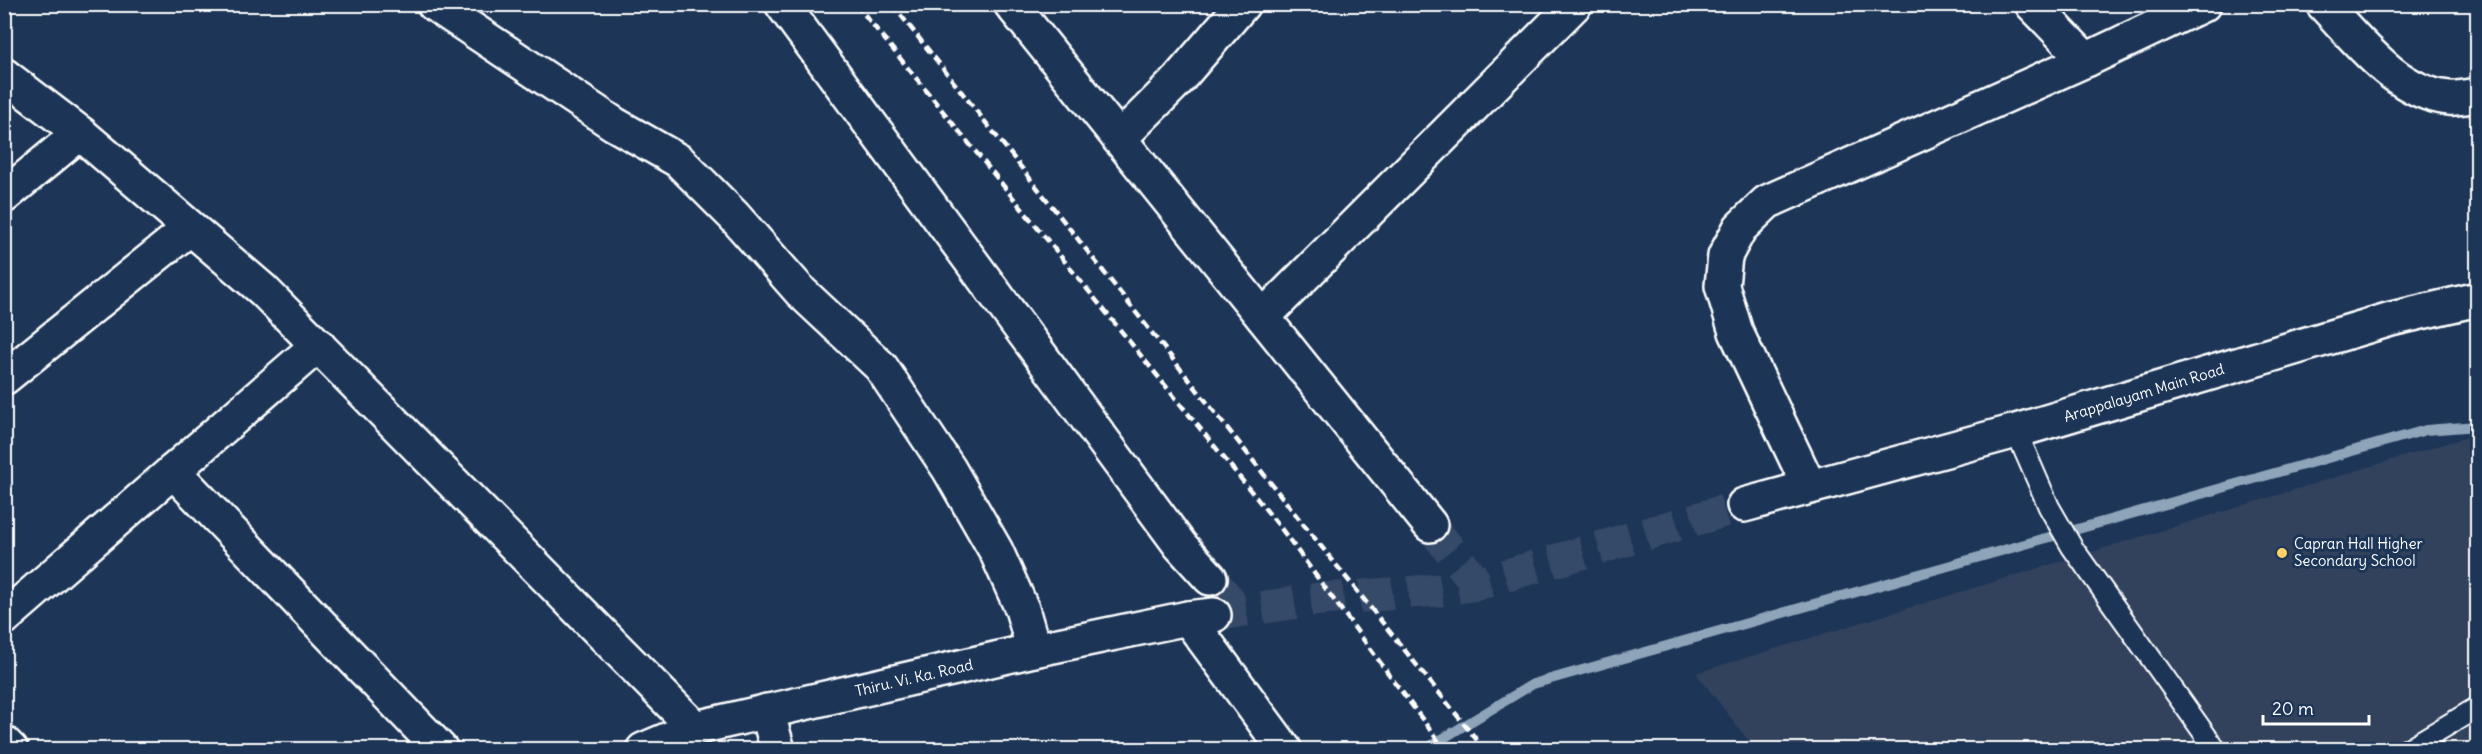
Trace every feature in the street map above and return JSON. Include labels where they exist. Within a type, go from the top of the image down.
[{"type":"street","points":[[434,4],[614,124],[679,161],[734,216],[801,292],[881,367],[949,470],[996,551],[1022,609],[1034,650]]},
{"type":"street","points":[[782,4],[1180,544],[1210,578]]},
{"type":"street","points":[[1119,139],[1176,82],[1243,4]]},
{"type":"street","points":[[1263,318],[1575,4]]},
{"type":"street","points":[[2032,4],[2086,60]]},
{"type":"street","points":[[1809,486],[1736,332],[1722,286],[1725,256],[1740,228],[1767,202],[2086,60],[2204,4]]},
{"type":"street","points":[[2323,4],[2384,67],[2418,89],[2450,98],[2478,95]]},
{"type":"street","points":[[1026,11],[1119,139],[1431,525]]},
{"type":"street","points":[[4,75],[81,133],[263,290],[695,728]]},
{"type":"street","points":[[4,196],[81,133]]},
{"type":"street","points":[[4,378],[190,228]]},
{"type":"street","name":"Arappalayam Main Road","points":[[1744,505],[2016,431],[2391,319],[2478,299]]},
{"type":"street","points":[[4,618],[318,345]]},
{"type":"street","points":[[173,471],[441,750]]},
{"type":"street","name":"Thiru. Vi. Ka. Road","points":[[643,750],[695,728],[1034,650],[1201,617],[1285,750]]},
{"type":"street","points":[[767,711],[778,750]]},
{"type":"street","points":[[4,743],[11,750]]},
{"type":"lane","points":[[2016,431],[2049,507],[2072,547],[2216,750]]},
{"type":"lane","points":[[2406,750],[2478,707]]},
{"type":"shaded area","name":"Capran Hall Higher Secondary School","points":[[2477,434],[2477,749],[1755,749],[1696,673]]},
{"type":"waterway","points":[[1424,750],[1533,684],[2426,430],[2478,426]]},
{"type":"tunnel","points":[[1214,615],[1310,600],[1440,590],[1477,584],[1744,505]]},
{"type":"tunnel","points":[[1430,525],[1477,584]]},
{"type":"tunnel","points":[[1210,578],[1240,613]]},
{"type":"railway","points":[[856,4],[1280,527],[1445,750]]},
{"type":"railway","points":[[892,4],[1485,750]]},
{"type":"place","name":"Capran Hall Higher Secondary School","points":[[2282,553]]}]
